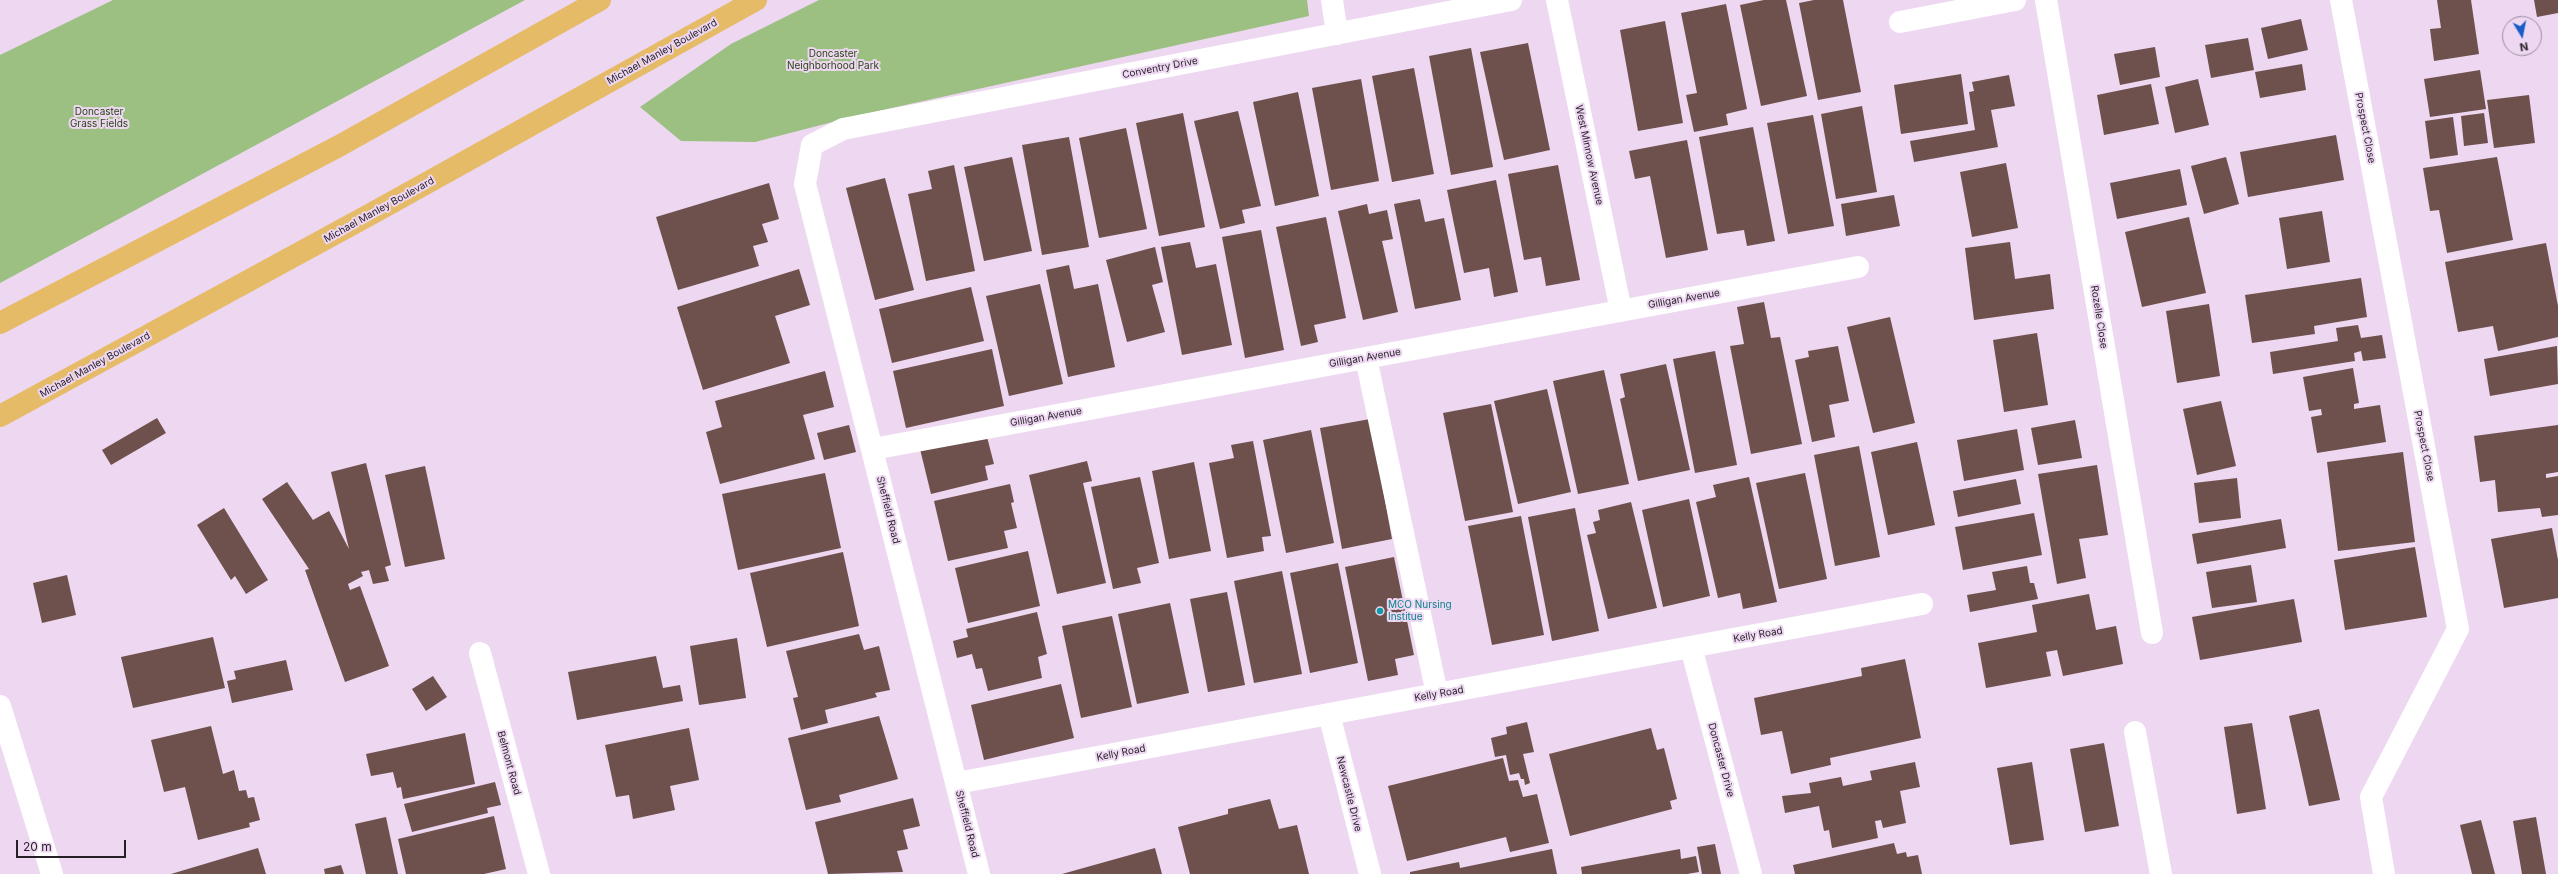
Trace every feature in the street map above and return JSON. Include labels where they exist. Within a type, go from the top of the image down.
[{"type":"highway","points":[[0,323],[338,146],[600,0]]},
{"type":"highway","name":"Michael Manley Boulevard","points":[[0,416],[371,214],[756,0]]},
{"type":"street","points":[[1332,0],[1336,34]]},
{"type":"street","name":"Conventry Drive","points":[[812,145],[843,129],[1511,0]]},
{"type":"street","name":"West Minnow Avenue","points":[[1557,0],[1621,311]]},
{"type":"street","points":[[1900,22],[2014,0]]},
{"type":"street","name":"Rozelle Close","points":[[2046,0],[2152,633]]},
{"type":"street","name":"Prospect Close","points":[[2341,0],[2458,630],[2370,797],[2384,874]]},
{"type":"street","name":"Sheffield Road","points":[[812,145],[805,184],[979,874]]},
{"type":"street","name":"Gilligan Avenue","points":[[873,449],[1858,267]]},
{"type":"street","points":[[1366,358],[1437,694]]},
{"type":"street","name":"Kelly Road","points":[[957,783],[1922,604]]},
{"type":"street","name":"Doncaster Drive","points":[[1691,647],[1751,874]]},
{"type":"street","name":"Belmont Road","points":[[480,653],[539,874]]},
{"type":"street","points":[[0,706],[52,874]]},
{"type":"street","name":"Newcastle Drive","points":[[1329,714],[1370,874]]},
{"type":"street","points":[[2135,732],[2161,874]]},
{"type":"green space","name":"Doncaster Grass Fields","points":[[113,0],[525,0],[0,283],[0,55]]},
{"type":"green space","name":"Doncaster Neighborhood Park","points":[[819,0],[1307,0],[1309,16],[860,115],[755,142],[681,141],[640,107],[731,44]]},
{"type":"building","points":[[1764,0],[1786,0],[1807,96],[1761,106],[1740,5]]},
{"type":"building","points":[[1814,0],[1843,0],[1861,92],[1818,100],[1799,3]]},
{"type":"building","points":[[2437,0],[2471,0],[2479,54],[2434,61],[2430,29],[2441,28]]},
{"type":"building","points":[[2534,0],[2558,0],[2558,13],[2537,16]]},
{"type":"building","points":[[1726,4],[1747,109],[1726,114],[1728,125],[1694,132],[1686,95],[1697,93],[1681,13]]},
{"type":"building","points":[[2301,19],[2308,50],[2268,59],[2261,28]]},
{"type":"building","points":[[1665,21],[1683,123],[1638,131],[1620,30]]},
{"type":"building","points":[[2248,38],[2254,70],[2211,78],[2205,45]]},
{"type":"building","points":[[1528,43],[1550,150],[1504,160],[1480,52]]},
{"type":"building","points":[[2155,47],[2160,77],[2120,85],[2114,54]]},
{"type":"building","points":[[1471,48],[1493,167],[1451,175],[1429,56]]},
{"type":"building","points":[[2302,64],[2306,90],[2260,98],[2255,72]]},
{"type":"building","points":[[1414,68],[1434,174],[1392,182],[1372,76]]},
{"type":"building","points":[[2480,70],[2486,109],[2430,117],[2424,79]]},
{"type":"building","points":[[1961,74],[1968,124],[1901,134],[1894,85]]},
{"type":"building","points":[[2009,75],[2015,106],[1991,110],[1998,147],[1914,162],[1910,141],[1975,130],[1969,92],[1974,91],[1972,82]]},
{"type":"building","points":[[1361,79],[1379,181],[1331,190],[1312,88]]},
{"type":"building","points":[[2198,79],[2209,125],[2175,133],[2165,87]]},
{"type":"building","points":[[2151,84],[2159,124],[2104,135],[2097,95]]},
{"type":"building","points":[[1298,92],[1319,196],[1275,206],[1253,102]]},
{"type":"building","points":[[2529,95],[2535,143],[2494,148],[2487,100]]},
{"type":"building","points":[[1862,106],[1877,192],[1836,199],[1821,114]]},
{"type":"building","points":[[1238,111],[1261,206],[1242,210],[1245,223],[1220,229],[1194,121]]},
{"type":"building","points":[[1183,113],[1205,227],[1159,236],[1136,123]]},
{"type":"building","points":[[2484,113],[2488,143],[2464,146],[2461,116]]},
{"type":"building","points":[[1813,115],[1834,226],[1788,234],[1767,123]]},
{"type":"building","points":[[2453,117],[2458,155],[2430,159],[2425,121]]},
{"type":"building","points":[[1753,127],[1775,241],[1747,246],[1744,230],[1717,234],[1699,137]]},
{"type":"building","points":[[1126,128],[1147,229],[1099,238],[1079,138]]},
{"type":"building","points":[[2336,135],[2344,180],[2248,197],[2240,152]]},
{"type":"building","points":[[1069,137],[1089,247],[1042,255],[1022,145]]},
{"type":"building","points":[[1687,140],[1708,250],[1666,258],[1650,176],[1635,179],[1629,151]]},
{"type":"building","points":[[1012,157],[1032,251],[984,261],[964,167]]},
{"type":"building","points":[[2226,157],[2239,204],[2204,214],[2191,166]]},
{"type":"building","points":[[2497,157],[2513,240],[2447,253],[2439,210],[2430,211],[2423,168]]},
{"type":"building","points":[[2006,163],[2018,228],[1972,237],[1960,172]]},
{"type":"building","points":[[954,165],[975,271],[926,281],[908,194],[932,189],[928,171]]},
{"type":"building","points":[[1558,165],[1580,280],[1546,286],[1541,257],[1524,260],[1508,174]]},
{"type":"building","points":[[2180,169],[2187,205],[2117,219],[2110,183]]},
{"type":"building","points":[[885,178],[914,290],[875,300],[846,188]]},
{"type":"building","points":[[1496,180],[1518,292],[1494,297],[1489,268],[1464,273],[1447,190]]},
{"type":"building","points":[[769,183],[779,219],[762,224],[768,242],[753,246],[759,266],[678,290],[656,217]]},
{"type":"building","points":[[1894,195],[1900,226],[1846,236],[1841,204]]},
{"type":"building","points":[[1420,199],[1425,222],[1444,218],[1461,300],[1415,309],[1394,204]]},
{"type":"building","points":[[1367,204],[1369,214],[1387,210],[1393,239],[1382,241],[1398,312],[1363,320],[1338,211]]},
{"type":"building","points":[[2322,211],[2330,262],[2287,269],[2279,218]]},
{"type":"building","points":[[1326,217],[1346,318],[1314,325],[1318,342],[1301,346],[1276,227]]},
{"type":"building","points":[[2189,217],[2206,293],[2142,307],[2125,232]]},
{"type":"building","points":[[1261,230],[1284,350],[1245,358],[1222,237]]},
{"type":"building","points":[[1190,242],[1196,268],[1216,264],[1232,345],[1182,355],[1161,247]]},
{"type":"building","points":[[2010,242],[2015,279],[2050,274],[2054,309],[1974,320],[1965,248]]},
{"type":"building","points":[[2546,243],[2558,306],[2558,337],[2498,351],[2493,326],[2458,332],[2445,262]]},
{"type":"building","points":[[1155,247],[1163,282],[1152,285],[1165,332],[1127,342],[1106,260]]},
{"type":"building","points":[[1069,265],[1074,289],[1098,284],[1115,367],[1068,377],[1046,270]]},
{"type":"building","points":[[799,269],[810,305],[775,316],[790,363],[703,390],[677,307]]},
{"type":"building","points":[[2361,278],[2367,317],[2314,326],[2315,334],[2252,343],[2245,295]]},
{"type":"building","points":[[1040,284],[1063,384],[1009,396],[986,296]]},
{"type":"building","points":[[971,287],[984,341],[892,363],[879,309]]},
{"type":"building","points":[[1764,302],[1771,338],[1780,337],[1802,444],[1751,454],[1730,346],[1744,344],[1737,307]]},
{"type":"building","points":[[2209,304],[2220,376],[2177,383],[2166,311]]},
{"type":"building","points":[[1890,317],[1915,423],[1873,433],[1847,327]]},
{"type":"building","points":[[2358,325],[2361,338],[2382,335],[2386,358],[2363,361],[2361,351],[2354,353],[2355,361],[2273,374],[2270,352],[2338,341],[2336,328]]},
{"type":"building","points":[[2037,333],[2048,405],[2004,412],[1993,340]]},
{"type":"building","points":[[1838,346],[1849,401],[1829,405],[1835,437],[1812,442],[1795,360],[1809,357],[1808,351]]},
{"type":"building","points":[[2557,346],[2558,384],[2490,396],[2484,359]]},
{"type":"building","points":[[992,349],[1004,406],[906,428],[893,371]]},
{"type":"building","points":[[1715,351],[1737,465],[1695,473],[1673,359]]},
{"type":"building","points":[[1666,364],[1690,470],[1638,481],[1620,399],[1625,397],[1620,374]]},
{"type":"building","points":[[2353,368],[2359,403],[2354,404],[2354,409],[2380,405],[2386,442],[2317,453],[2311,417],[2322,415],[2321,409],[2309,411],[2303,377]]},
{"type":"building","points":[[1604,370],[1629,484],[1578,494],[1553,381]]},
{"type":"building","points":[[825,371],[834,407],[803,415],[815,459],[720,484],[706,432],[722,427],[715,401]]},
{"type":"building","points":[[1547,389],[1571,492],[1518,504],[1494,401]]},
{"type":"building","points":[[2221,401],[2236,466],[2197,475],[2183,409]]},
{"type":"building","points":[[1491,404],[1513,512],[1465,521],[1443,413]]},
{"type":"building","points":[[157,418],[166,433],[111,465],[102,450]]},
{"type":"building","points":[[1370,419],[1392,539],[1342,549],[1320,428]]},
{"type":"building","points":[[2075,420],[2082,458],[2038,465],[2031,428]]},
{"type":"building","points":[[849,425],[856,452],[824,460],[817,433]]},
{"type":"building","points":[[2558,425],[2558,472],[2546,474],[2546,478],[2558,476],[2558,515],[2542,517],[2540,508],[2498,512],[2495,480],[2480,482],[2474,436]]},
{"type":"building","points":[[2017,429],[2024,470],[1964,481],[1957,440]]},
{"type":"building","points":[[1311,430],[1334,543],[1286,553],[1263,440]]},
{"type":"building","points":[[986,433],[994,464],[985,466],[988,480],[931,494],[920,449]]},
{"type":"building","points":[[1253,441],[1271,536],[1262,537],[1264,551],[1227,558],[1209,463],[1234,458],[1231,445]]},
{"type":"building","points":[[1917,442],[1935,525],[1888,535],[1871,452]]},
{"type":"building","points":[[1859,446],[1880,557],[1835,566],[1814,455]]},
{"type":"building","points":[[2403,452],[2415,542],[2338,551],[2327,462]]},
{"type":"building","points":[[1087,461],[1092,481],[1083,483],[1106,583],[1057,594],[1029,475]]},
{"type":"building","points":[[1194,462],[1211,551],[1169,559],[1152,471]]},
{"type":"building","points":[[366,463],[391,565],[385,567],[389,581],[373,584],[369,570],[361,572],[363,576],[348,584],[350,590],[360,586],[389,666],[345,682],[305,570],[309,569],[262,499],[287,482],[313,520],[329,511],[349,549],[331,472]]},
{"type":"building","points":[[2097,465],[2108,535],[2079,539],[2086,578],[2057,584],[2038,474]]},
{"type":"building","points":[[425,466],[445,559],[405,567],[385,475]]},
{"type":"building","points":[[825,473],[841,548],[738,570],[722,494]]},
{"type":"building","points":[[1805,473],[1827,579],[1779,589],[1756,483]]},
{"type":"building","points":[[1140,477],[1159,563],[1137,568],[1141,583],[1113,589],[1091,487]]},
{"type":"building","points":[[1749,477],[1777,602],[1743,609],[1740,593],[1718,598],[1696,502],[1716,497],[1713,485]]},
{"type":"building","points":[[2237,478],[2241,518],[2199,523],[2194,483]]},
{"type":"building","points":[[2016,479],[2021,504],[1958,517],[1953,491]]},
{"type":"building","points":[[1010,484],[1014,502],[1011,503],[1017,528],[1004,531],[1008,548],[948,561],[934,501]]},
{"type":"building","points":[[1689,499],[1710,596],[1663,607],[1642,510]]},
{"type":"building","points":[[1631,502],[1657,608],[1608,619],[1587,535],[1596,533],[1593,522],[1600,520],[1598,510]]},
{"type":"building","points":[[224,508],[268,580],[246,594],[235,576],[231,580],[197,525]]},
{"type":"building","points":[[1575,508],[1599,631],[1552,641],[1528,517]]},
{"type":"building","points":[[2034,513],[2042,555],[1963,570],[1955,527]]},
{"type":"building","points":[[1521,516],[1544,635],[1492,645],[1468,526]]},
{"type":"building","points":[[2281,519],[2286,548],[2197,564],[2192,534]]},
{"type":"building","points":[[2552,528],[2558,560],[2558,598],[2504,608],[2491,539]]},
{"type":"building","points":[[2415,547],[2427,617],[2345,630],[2334,560]]},
{"type":"building","points":[[1028,551],[1040,606],[968,623],[955,568]]},
{"type":"building","points":[[843,552],[859,626],[767,647],[750,573]]},
{"type":"building","name":"MCO Nursing Institue","points":[[1394,557],[1414,655],[1395,659],[1398,675],[1368,681],[1345,567]]},
{"type":"building","points":[[1338,563],[1358,663],[1310,673],[1290,573]]},
{"type":"building","points":[[2251,565],[2257,602],[2212,608],[2206,572]]},
{"type":"building","points":[[2027,566],[2030,583],[2034,583],[2038,599],[1970,612],[1967,595],[1996,590],[1992,572]]},
{"type":"building","points":[[1282,571],[1302,674],[1254,683],[1234,581]]},
{"type":"building","points":[[67,575],[76,615],[42,623],[33,583]]},
{"type":"building","points":[[1227,592],[1245,685],[1208,692],[1190,599]]},
{"type":"building","points":[[2089,594],[2096,630],[2116,626],[2123,664],[2063,676],[2057,650],[2046,652],[2051,676],[1986,688],[1978,643],[2037,632],[2032,605]]},
{"type":"building","points":[[2294,599],[2302,642],[2200,660],[2192,617]]},
{"type":"building","points":[[1170,603],[1189,693],[1137,704],[1118,614]]},
{"type":"building","points":[[1037,612],[1047,654],[1038,657],[1042,678],[988,691],[982,668],[976,669],[972,654],[957,658],[953,641],[968,637],[966,629]]},
{"type":"building","points":[[1112,616],[1132,707],[1081,718],[1062,626]]},
{"type":"building","points":[[859,634],[864,650],[879,646],[890,690],[875,693],[877,697],[825,710],[828,723],[801,730],[793,698],[798,697],[786,651]]},
{"type":"building","points":[[213,637],[225,688],[133,708],[121,657]]},
{"type":"building","points":[[737,638],[746,698],[699,705],[690,646]]},
{"type":"building","points":[[656,656],[663,688],[680,685],[683,701],[577,720],[568,672]]},
{"type":"building","points":[[1905,659],[1921,738],[1830,758],[1831,765],[1791,774],[1782,731],[1761,735],[1754,698],[1862,676],[1861,668]]},
{"type":"building","points":[[286,660],[293,690],[232,703],[227,681],[236,679],[234,671]]},
{"type":"building","points":[[433,676],[447,697],[426,711],[412,689]]},
{"type":"building","points":[[1061,684],[1074,738],[984,760],[971,705]]},
{"type":"building","points":[[2319,709],[2340,800],[2309,806],[2289,716]]},
{"type":"building","points":[[879,716],[898,779],[839,795],[841,802],[806,810],[788,738]]},
{"type":"building","points":[[1527,722],[1534,752],[1523,754],[1530,783],[1525,785],[1524,779],[1521,779],[1519,773],[1510,775],[1506,755],[1495,757],[1491,738],[1507,734],[1506,727]]},
{"type":"building","points":[[2252,723],[2266,809],[2237,814],[2224,727]]},
{"type":"building","points":[[211,726],[223,774],[234,770],[239,791],[246,790],[248,798],[254,797],[260,820],[249,823],[250,827],[198,840],[185,787],[164,792],[151,740]]},
{"type":"building","points":[[689,728],[699,780],[670,786],[675,810],[633,819],[629,795],[616,797],[605,745]]},
{"type":"building","points":[[1651,728],[1657,750],[1664,748],[1677,799],[1670,801],[1672,809],[1570,836],[1549,754]]},
{"type":"building","points":[[465,733],[475,784],[403,799],[401,787],[397,788],[393,772],[371,776],[366,754]]},
{"type":"building","points":[[2104,743],[2119,826],[2085,832],[2070,749]]},
{"type":"building","points":[[1503,758],[1509,781],[1518,780],[1523,797],[1537,794],[1549,843],[1510,852],[1506,837],[1407,861],[1388,786]]},
{"type":"building","points":[[1915,762],[1920,787],[1900,791],[1906,823],[1883,828],[1881,820],[1875,821],[1878,838],[1832,848],[1829,830],[1824,831],[1819,806],[1785,813],[1782,796],[1811,793],[1809,783],[1841,777],[1843,786],[1872,780],[1870,771]]},
{"type":"building","points":[[2032,762],[2044,840],[2010,845],[1997,768]]},
{"type":"building","points":[[495,782],[501,805],[487,808],[488,813],[412,832],[404,804]]},
{"type":"building","points":[[913,798],[920,826],[903,830],[908,849],[897,851],[903,872],[828,874],[815,822]]},
{"type":"building","points":[[1270,799],[1279,829],[1297,825],[1309,874],[1190,874],[1178,827],[1228,814],[1228,809]]},
{"type":"building","points":[[494,816],[506,869],[484,874],[406,874],[398,839]]},
{"type":"building","points":[[386,817],[398,874],[366,874],[355,824]]},
{"type":"building","points":[[2536,817],[2546,874],[2522,874],[2513,821]]},
{"type":"building","points":[[2481,820],[2495,874],[2472,874],[2460,825]]},
{"type":"building","points":[[1894,843],[1897,854],[1906,852],[1907,857],[1918,855],[1922,874],[1795,874],[1793,865]]},
{"type":"building","points":[[1715,844],[1721,874],[1702,874],[1697,847]]},
{"type":"building","points":[[258,848],[266,874],[171,874]]},
{"type":"building","points":[[1155,848],[1162,874],[1062,874]]},
{"type":"building","points":[[1552,849],[1557,874],[1410,874],[1410,872],[1459,862],[1460,868]]},
{"type":"building","points":[[1680,849],[1681,859],[1696,856],[1699,872],[1687,874],[1582,874],[1581,867]]},
{"type":"building","points":[[341,865],[344,874],[325,874],[324,869]]},
{"type":"place","name":"MCO Nursing Institue","points":[[1380,611]]}]
